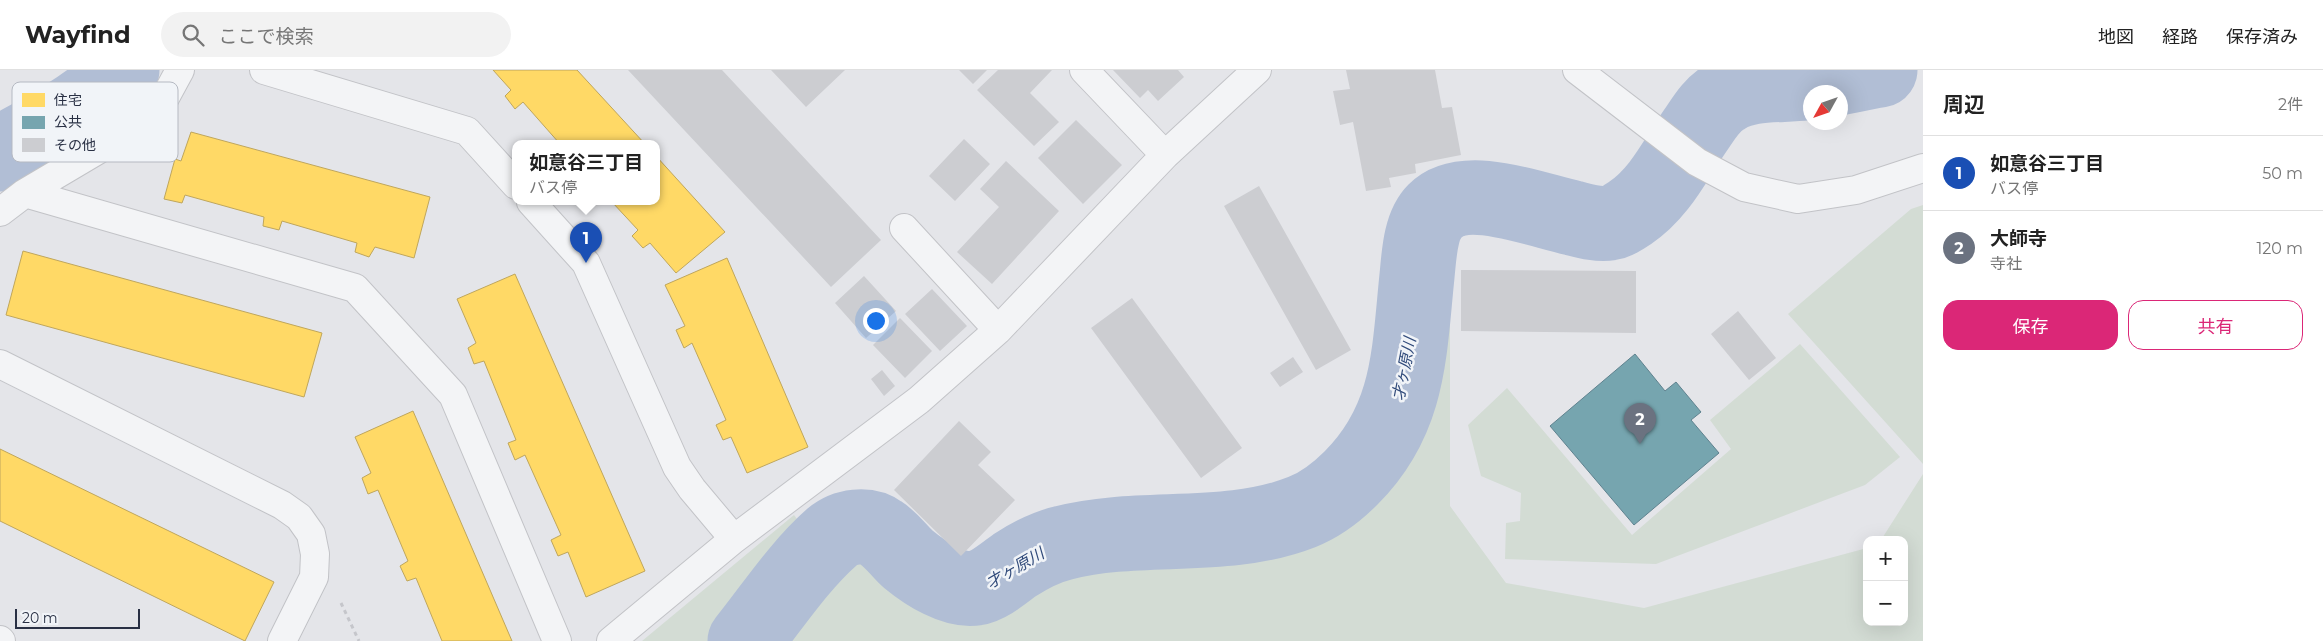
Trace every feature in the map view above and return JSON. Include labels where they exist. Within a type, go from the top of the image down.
[{"type":"street","points":[[173,82],[180,70]]},
{"type":"street","points":[[264,70],[467,130],[512,181]]},
{"type":"street","points":[[1084,70],[1165,155]]},
{"type":"street","points":[[611,641],[734,539],[919,400],[998,330],[1165,155],[1257,70]]},
{"type":"street","points":[[1577,70],[1697,162],[1744,187],[1798,199],[1856,190],[1923,168]]},
{"type":"street","points":[[0,212],[25,193],[77,162]]},
{"type":"street","points":[[25,193],[355,288],[452,395],[557,641]]},
{"type":"street","points":[[534,205],[586,263],[677,467],[692,489],[734,539]]},
{"type":"street","points":[[904,228],[998,330]]},
{"type":"street","points":[[0,364],[282,505],[300,517],[311,534],[315,554],[314,577],[282,641]]},
{"type":"shaded area","points":[[1923,205],[1923,464],[1788,314],[1911,209]]},
{"type":"shaded area","points":[[1434,240],[1450,241],[1450,506],[1506,583],[1644,608],[1863,549],[1863,626],[1908,626],[1908,536],[1884,536],[1923,474],[1923,641],[642,641],[794,515],[806,531],[834,551],[868,552],[895,579],[972,614],[1056,557],[1292,537],[1356,494],[1414,416]]},
{"type":"shaded area","points":[[1800,344],[1900,457],[1865,485],[1656,564],[1505,559],[1506,523],[1520,521],[1521,493],[1481,476],[1468,425],[1507,388],[1632,535],[1731,449],[1710,420]]},
{"type":"building: 住宅","points":[[493,70],[577,70],[641,140],[556,140],[523,102],[515,109],[505,96],[511,90]]},
{"type":"building: 住宅","points":[[191,132],[430,197],[414,258],[375,247],[369,257],[355,252],[357,243],[282,221],[279,230],[263,226],[264,217],[185,195],[182,203],[164,199],[174,162],[181,161]]},
{"type":"building: 住宅","points":[[660,160],[725,232],[676,273],[650,243],[643,248],[632,236],[638,230],[615,205],[660,205]]},
{"type":"building: 住宅","points":[[23,251],[322,333],[304,397],[6,315]]},
{"type":"building: 住宅","points":[[727,258],[808,447],[747,473],[731,437],[723,440],[716,425],[726,420],[692,343],[684,348],[676,330],[685,326],[665,285]]},
{"type":"building: 住宅","points":[[515,274],[645,571],[586,597],[568,552],[558,556],[551,540],[561,535],[525,455],[515,460],[508,443],[516,440],[484,361],[474,364],[468,348],[476,343],[457,299]]},
{"type":"building: 住宅","points":[[413,411],[512,641],[442,641],[416,578],[407,581],[400,566],[408,561],[378,490],[368,494],[362,478],[371,473],[355,437]]},
{"type":"building: 住宅","points":[[0,449],[274,582],[245,641],[0,521]]},
{"type":"building: 公共","points":[[1635,354],[1665,391],[1676,382],[1701,412],[1691,420],[1719,453],[1634,525],[1550,426]]},
{"type":"building: その他","points":[[628,70],[722,70],[881,240],[831,287]]},
{"type":"building: その他","points":[[771,70],[845,70],[806,107]]},
{"type":"building: その他","points":[[959,70],[987,70],[973,84]]},
{"type":"building: その他","points":[[998,70],[1052,70],[1030,93],[1059,122],[1034,146],[977,90]]},
{"type":"building: その他","points":[[1113,70],[1178,70],[1184,77],[1158,101],[1148,90],[1140,98]]},
{"type":"building: その他","points":[[1346,70],[1435,70],[1442,108],[1452,107],[1461,155],[1415,164],[1416,173],[1389,178],[1391,187],[1366,191],[1353,122],[1340,125],[1333,91],[1350,89]]},
{"type":"building: その他","points":[[1076,120],[1122,165],[1083,204],[1038,158]]},
{"type":"building: その他","points":[[964,139],[990,164],[955,201],[929,176]]},
{"type":"building: その他","points":[[1006,161],[1059,211],[992,284],[957,252],[999,207],[980,189]]},
{"type":"building: その他","points":[[1259,186],[1351,350],[1316,370],[1224,206]]},
{"type":"building: その他","points":[[1461,270],[1636,271],[1636,333],[1461,331]]},
{"type":"building: その他","points":[[864,276],[896,311],[866,338],[835,303]]},
{"type":"building: その他","points":[[932,289],[967,326],[940,351],[905,314]]},
{"type":"building: その他","points":[[1132,298],[1242,448],[1201,478],[1091,328]]},
{"type":"building: その他","points":[[1738,311],[1776,358],[1749,380],[1711,334]]},
{"type":"building: その他","points":[[900,318],[932,351],[905,378],[873,345]]},
{"type":"building: その他","points":[[1293,357],[1303,372],[1280,387],[1270,373]]},
{"type":"building: その他","points":[[882,370],[895,386],[884,396],[871,379]]},
{"type":"building: その他","points":[[959,421],[991,452],[978,465],[1015,500],[961,556],[894,490]]},
{"type":"waterway","points":[[112,82],[122,70]]},
{"type":"waterway","name":"才ヶ原川","points":[[745,641],[820,548],[837,533],[850,528],[863,527],[875,530],[889,539],[908,559],[940,580],[958,587],[976,588],[986,585],[1032,555],[1063,543],[1092,537],[1122,534],[1243,527],[1273,521],[1309,509],[1340,488],[1370,456],[1385,432],[1396,408],[1403,384],[1412,332],[1421,242],[1426,225],[1435,211],[1448,202],[1464,198],[1482,198],[1521,204],[1592,222],[1613,222],[1630,213],[1650,196],[1708,112],[1725,97],[1734,92],[1754,87],[1815,82],[1880,70]]},
{"type":"waterway","points":[[0,154],[12,147]]},
{"type":"place","name":"如意谷三丁目","points":[[586,263]]},
{"type":"place","name":"大師寺","points":[[1640,444]]}]
